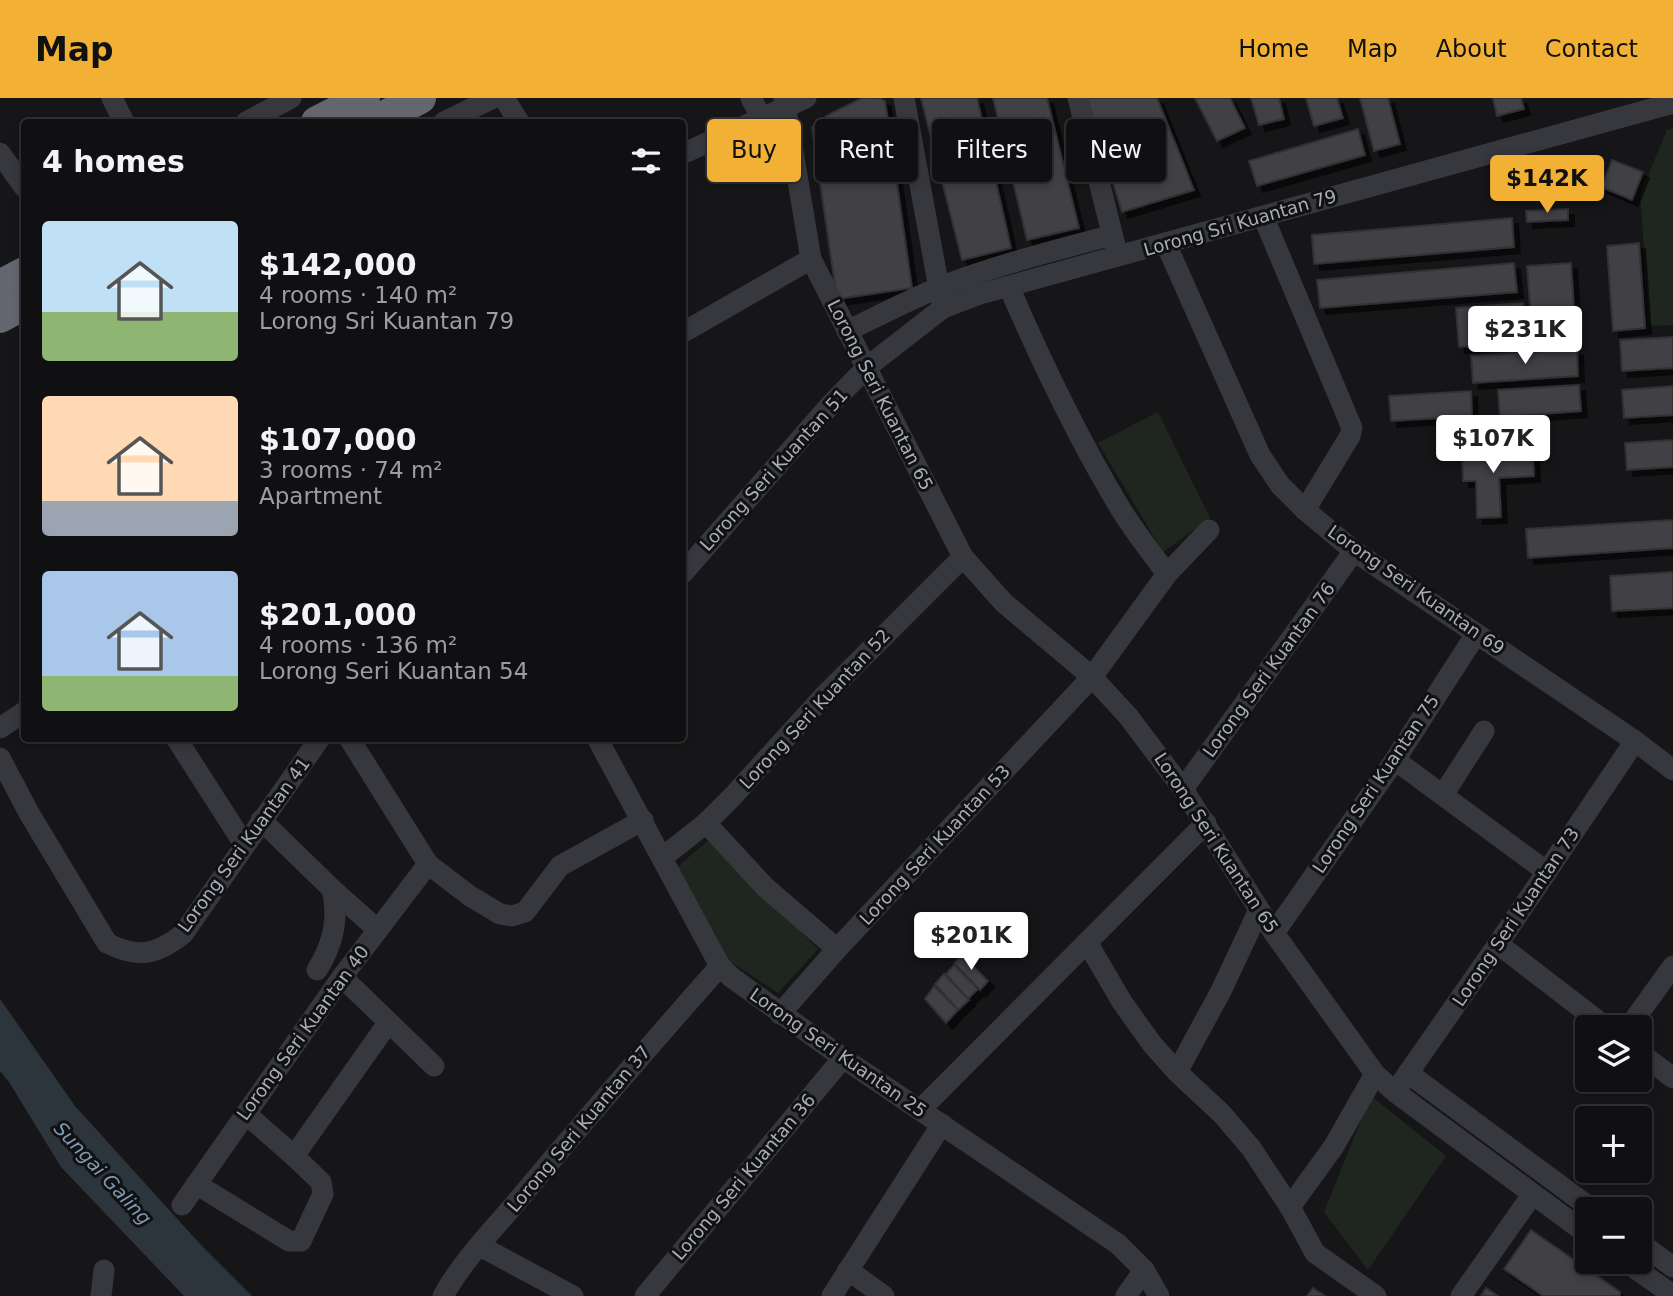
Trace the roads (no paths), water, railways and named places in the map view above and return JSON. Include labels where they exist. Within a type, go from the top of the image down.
[{"type":"highway","points":[[322,119],[364,98]]},
{"type":"highway","points":[[380,119],[420,98]]},
{"type":"highway","points":[[0,286],[21,275]]},
{"type":"highway","points":[[0,317],[21,306]]},
{"type":"street","points":[[112,98],[122,119]]},
{"type":"street","points":[[252,119],[292,98]]},
{"type":"street","points":[[304,98],[314,119]]},
{"type":"street","points":[[450,119],[493,98]]},
{"type":"street","points":[[504,98],[517,119]]},
{"type":"street","points":[[751,98],[761,117]]},
{"type":"street","points":[[686,152],[761,117],[785,102],[806,98]]},
{"type":"street","points":[[904,98],[941,298]]},
{"type":"street","points":[[1077,98],[1119,257]]},
{"type":"street","name":"Lorong Seri Kuantan 65","points":[[785,102],[811,259],[963,557],[1004,603],[1092,677],[1128,716],[1183,789],[1274,933],[1375,1074],[1575,1225]]},
{"type":"street","name":"Lorong Sri Kuantan 79","points":[[941,298],[1009,287],[1673,103]]},
{"type":"street","points":[[0,153],[21,183]]},
{"type":"street","points":[[1263,216],[1352,428],[1350,436],[1305,510]]},
{"type":"street","points":[[847,331],[941,298],[1022,259],[1112,235]]},
{"type":"street","name":"Lorong Seri Kuantan 69","points":[[1166,244],[1260,455],[1280,485],[1354,551],[1673,769]]},
{"type":"street","points":[[686,331],[811,259]]},
{"type":"street","points":[[1009,287],[1044,369],[1077,435],[1121,510],[1167,574]]},
{"type":"street","name":"Lorong Seri Kuantan 51","points":[[686,569],[832,403],[941,298]]},
{"type":"street","name":"Lorong Seri Kuantan 53","points":[[780,1014],[837,948],[1092,677],[1167,574],[1209,530]]},
{"type":"street","name":"Lorong Seri Kuantan 76","points":[[1183,789],[1354,551]]},
{"type":"street","name":"Lorong Seri Kuantan 52","points":[[663,857],[706,823],[822,698],[963,557]]},
{"type":"street","name":"Lorong Seri Kuantan 75","points":[[1274,933],[1395,760],[1476,635]]},
{"type":"street","points":[[0,728],[21,714]]},
{"type":"street","points":[[1443,795],[1484,731]]},
{"type":"street","name":"Lorong Seri Kuantan 73","points":[[1395,1091],[1635,741]]},
{"type":"street","points":[[179,742],[244,844]]},
{"type":"street","name":"Lorong Seri Kuantan 41","points":[[0,758],[29,813],[107,943],[122,951],[146,954],[168,946],[183,934],[317,742]]},
{"type":"street","points":[[352,742],[428,864],[500,914],[512,916],[525,912],[560,866],[643,820]]},
{"type":"street","name":"Lorong Seri Kuantan 25","points":[[599,742],[720,966],[780,1014],[1118,1244],[1144,1270],[1159,1296]]},
{"type":"street","points":[[1395,760],[1547,872]]},
{"type":"street","points":[[261,820],[378,930]]},
{"type":"street","points":[[706,823],[765,887],[837,948]]},
{"type":"street","points":[[920,1110],[1206,823]]},
{"type":"street","name":"Lorong Seri Kuantan 40","points":[[182,1205],[342,978],[428,864]]},
{"type":"street","points":[[317,970],[327,954],[335,922],[332,889]]},
{"type":"street","points":[[1177,1072],[1222,991],[1259,910]]},
{"type":"street","points":[[1087,942],[1122,1002],[1152,1044],[1177,1072],[1222,1114],[1251,1148],[1290,1207],[1315,1253],[1376,1296]]},
{"type":"street","points":[[1498,944],[1590,1015]]},
{"type":"street","name":"Lorong Seri Kuantan 37","points":[[443,1296],[456,1272],[720,966]]},
{"type":"street","points":[[1638,1015],[1673,966]]},
{"type":"street","points":[[342,978],[434,1066]]},
{"type":"street","points":[[294,1156],[388,1023]]},
{"type":"street","name":"Lorong Seri Kuantan 36","points":[[645,1296],[843,1058]]},
{"type":"street","points":[[1652,1062],[1673,1078]]},
{"type":"street","points":[[1408,1073],[1576,1197]]},
{"type":"street","points":[[1290,1207],[1334,1146],[1375,1074]]},
{"type":"street","points":[[196,1184],[289,1241],[301,1241],[323,1194],[323,1186],[294,1156],[246,1114]]},
{"type":"street","points":[[832,1296],[942,1124]]},
{"type":"street","points":[[1461,1296],[1532,1195]]},
{"type":"street","points":[[480,1246],[573,1296]]},
{"type":"street","points":[[1652,1252],[1673,1267]]},
{"type":"street","points":[[101,1296],[104,1270]]},
{"type":"street","points":[[848,1270],[884,1296]]},
{"type":"street","points":[[1126,1296],[1144,1270]]},
{"type":"street","points":[[1644,1274],[1669,1291]]},
{"type":"water","name":"Sungai Galing","points":[[0,999],[75,1106],[200,1244],[252,1296],[184,1296],[61,1167],[0,1071]]}]
